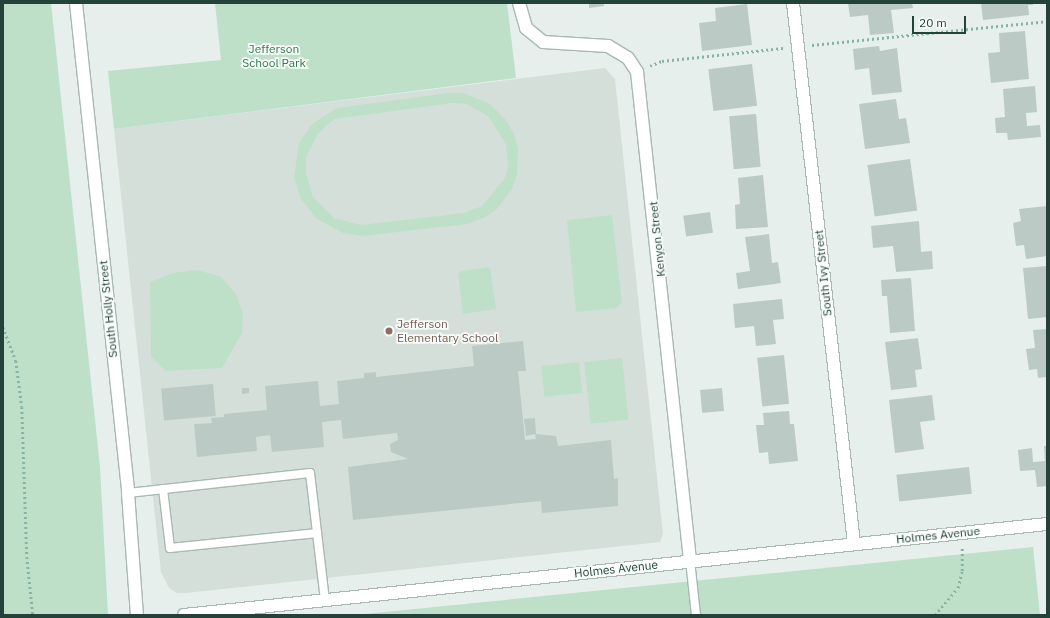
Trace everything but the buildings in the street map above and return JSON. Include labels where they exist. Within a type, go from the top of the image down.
[{"type":"street","name":"South Holly Street","points":[[76,3],[128,493],[137,615]]},
{"type":"street","points":[[519,3],[526,28],[543,42],[608,46],[628,58],[637,72]]},
{"type":"street","name":"South Ivy Street","points":[[794,3],[854,543]]},
{"type":"street","name":"Kenyon Street","points":[[637,72],[690,560]]},
{"type":"street","name":"Holmes Avenue","points":[[184,615],[690,560],[1047,524]]},
{"type":"lane","points":[[128,493],[310,473],[324,600]]},
{"type":"lane","points":[[163,489],[170,548],[317,533]]},
{"type":"lane","points":[[690,560],[696,615]]},
{"type":"path","points":[[637,72],[662,61],[1047,21]]},
{"type":"path","points":[[3,327],[16,361],[22,407],[27,557],[33,615]]},
{"type":"path","points":[[935,615],[958,588],[962,571],[960,532]]},
{"type":"shaded area","name":"Jefferson Elementary School","points":[[605,68],[615,79],[663,534],[660,542],[186,593],[177,593],[169,588],[161,572],[114,129]]},
{"type":"green space","points":[[3,3],[51,3],[100,467],[108,615],[3,615]]},
{"type":"green space","name":"Jefferson School Park","points":[[215,3],[507,3],[516,78],[114,129],[108,71],[221,60]]},
{"type":"green space","points":[[448,93],[463,93],[490,104],[507,121],[514,135],[518,148],[517,175],[512,189],[497,209],[486,217],[467,224],[363,236],[343,233],[317,219],[301,199],[294,177],[299,143],[312,124],[337,108]],"holes":[[[453,103],[466,104],[488,116],[506,144],[508,167],[505,178],[482,206],[464,213],[361,225],[334,218],[313,197],[306,173],[306,157],[318,134],[334,119]]]},
{"type":"green space","points":[[612,215],[622,303],[616,308],[576,312],[567,220]]},
{"type":"green space","points":[[490,267],[496,309],[463,314],[458,274],[461,271]]},
{"type":"green space","points":[[198,270],[221,277],[236,294],[243,313],[242,333],[222,368],[166,371],[151,357],[150,282],[173,273]]},
{"type":"green space","points":[[622,358],[628,420],[591,424],[584,362]]},
{"type":"green space","points":[[579,362],[582,393],[544,397],[541,366]]},
{"type":"green space","points":[[1033,547],[1040,615],[354,615]]},
{"type":"place","name":"Jefferson Elementary School","points":[[389,331]]}]
